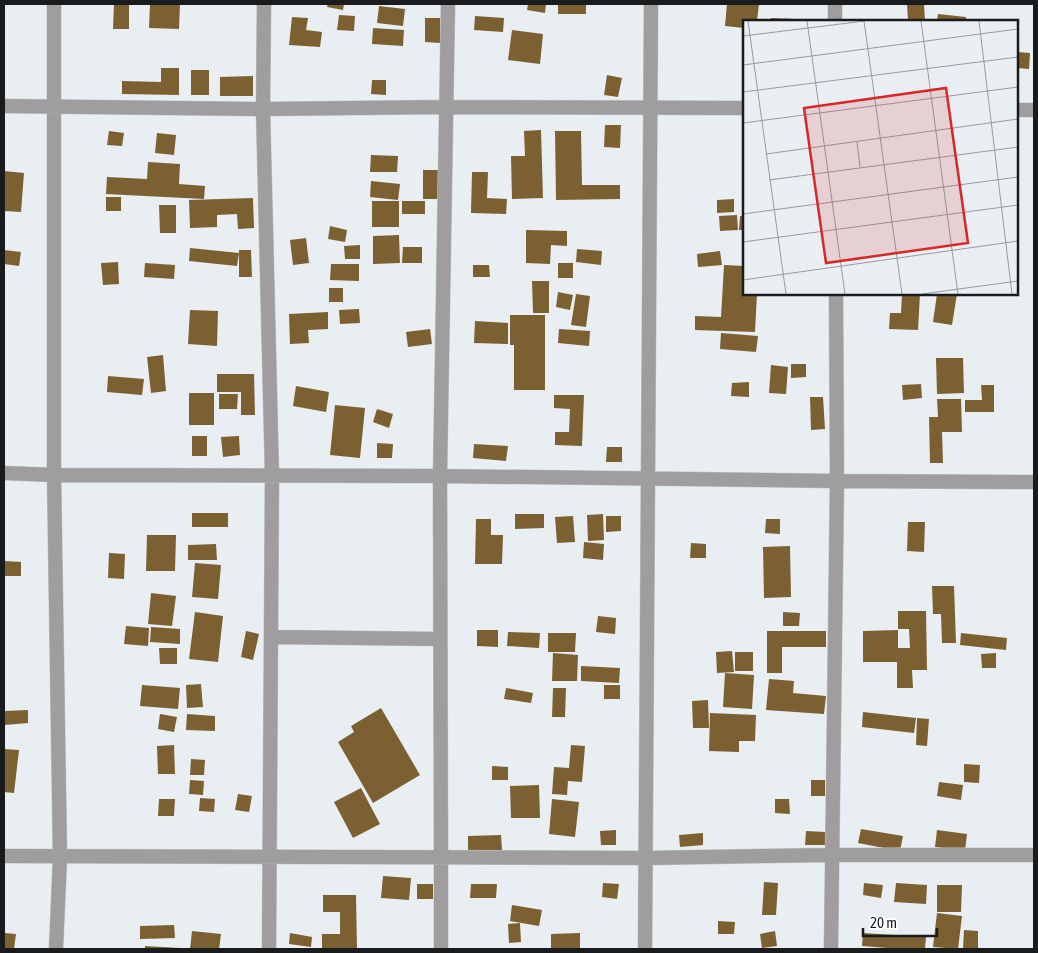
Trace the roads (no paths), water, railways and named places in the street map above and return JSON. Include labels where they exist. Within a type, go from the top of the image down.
[{"type":"street","points":[[54,4],[54,475],[60,857],[56,949]]},
{"type":"street","points":[[264,4],[263,109],[272,475],[269,949]]},
{"type":"street","points":[[441,949],[440,476],[448,4]]},
{"type":"street","points":[[645,949],[651,4]]},
{"type":"street","points":[[835,20],[836,4]]},
{"type":"street","points":[[4,106],[263,109],[446,107],[743,108]]},
{"type":"street","points":[[1018,110],[1034,110]]},
{"type":"street","points":[[831,949],[836,295]]},
{"type":"street","points":[[4,473],[54,475],[440,476],[1034,482]]},
{"type":"street","points":[[272,637],[440,638]]},
{"type":"street","points":[[4,856],[645,858],[831,855],[1034,855]]}]
